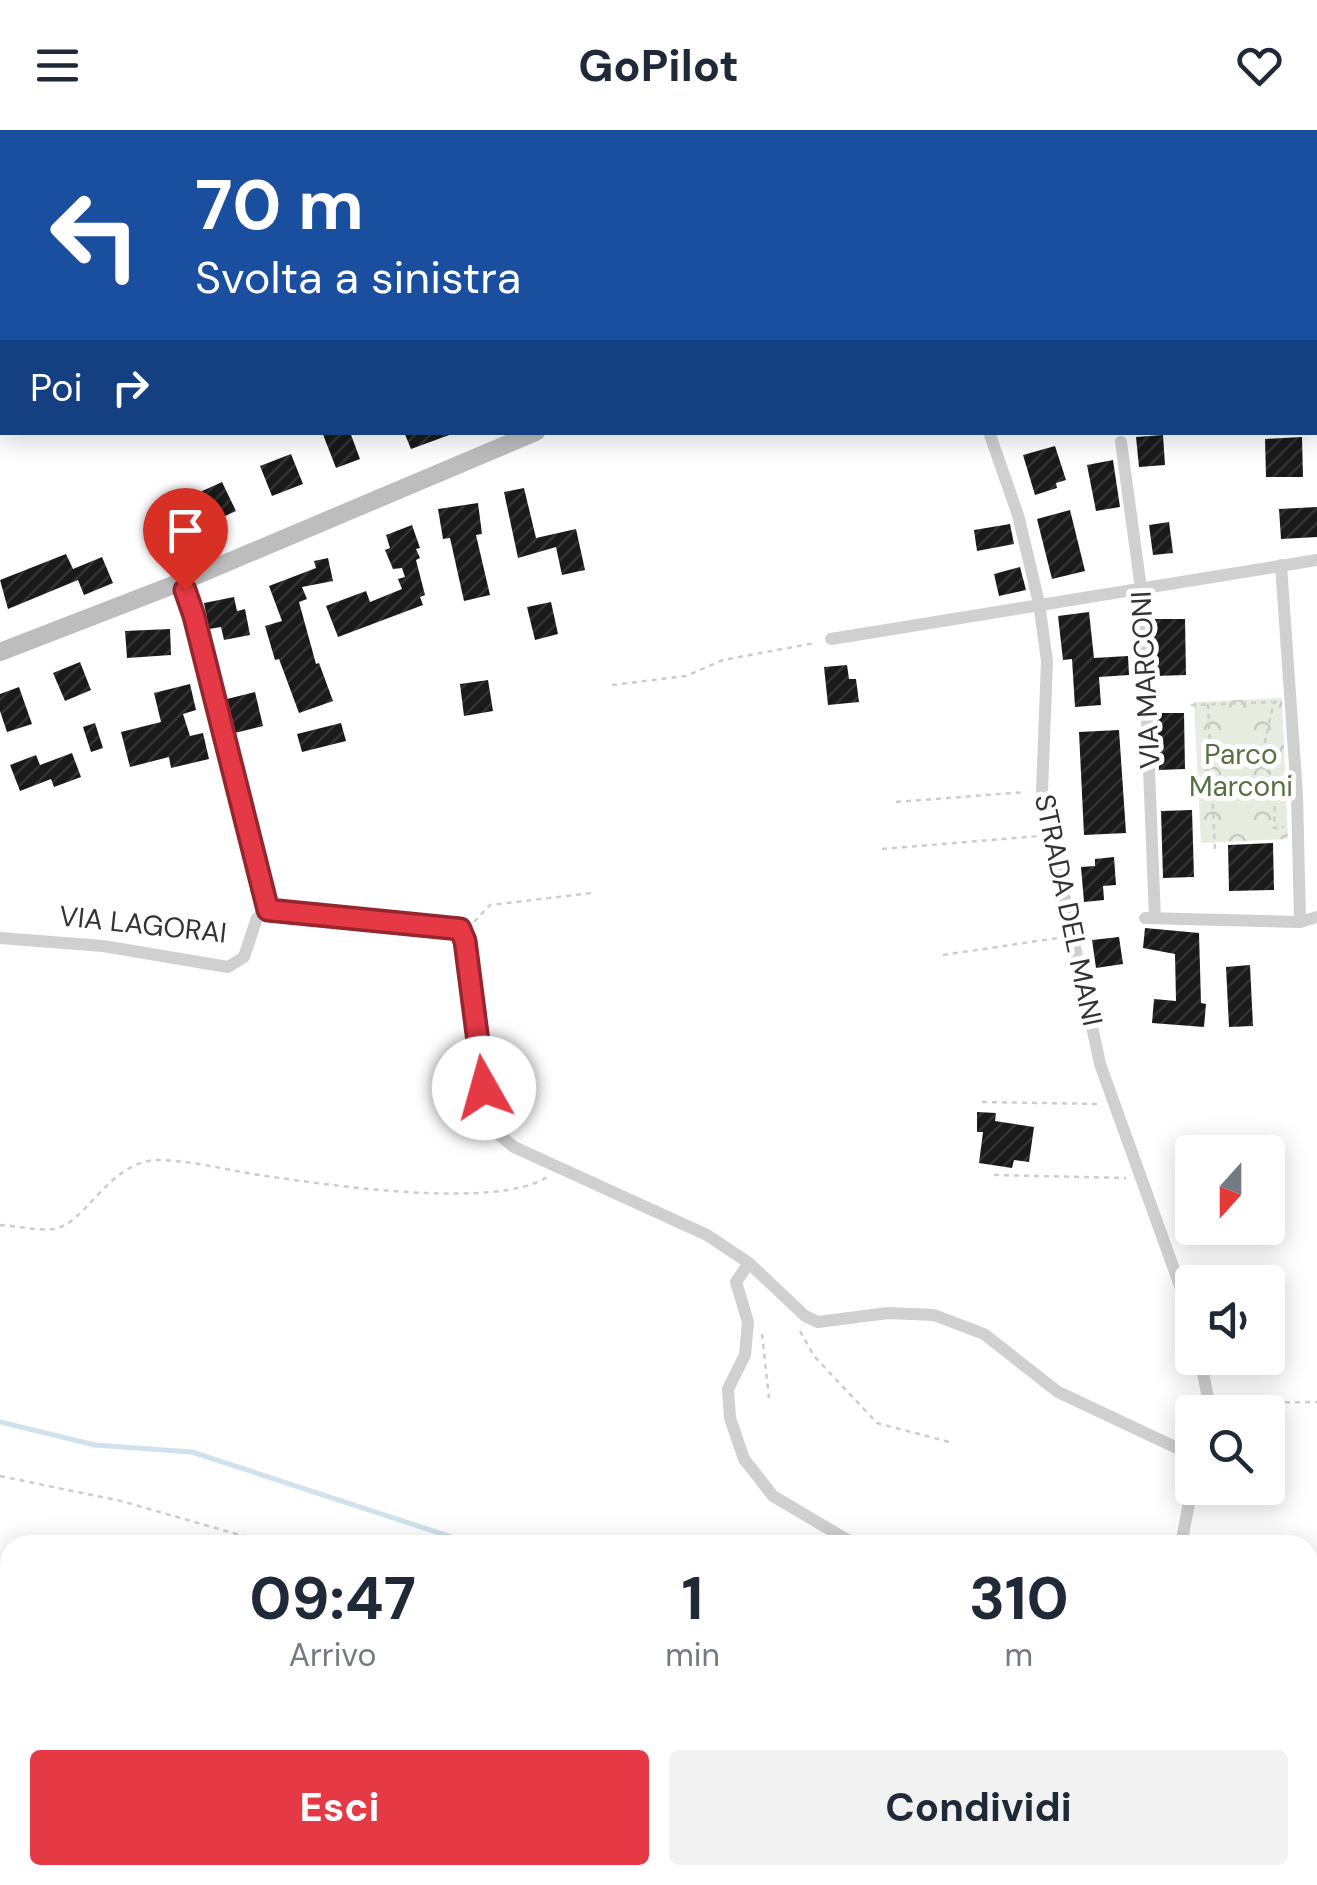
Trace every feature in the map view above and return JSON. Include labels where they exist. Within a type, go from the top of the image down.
[{"type":"main road","points":[[1,649],[182,582],[529,435]]},
{"type":"street","name":"STRADA DEL MANI","points":[[989,435],[1018,516],[1039,603],[1048,661],[1042,791],[1100,1064],[1175,1272]]},
{"type":"street","name":"VIA MARCONI","points":[[1121,442],[1141,588],[1150,918],[1300,922]]},
{"type":"street","points":[[831,639],[1317,560]]},
{"type":"street","points":[[1281,565],[1297,794],[1300,922],[1317,918]]},
{"type":"street","name":"VIA LAGORAI","points":[[0,938],[103,946],[228,967],[244,958],[257,918],[268,910],[182,582]]},
{"type":"street","points":[[268,910],[460,929],[465,941],[486,1112],[496,1134],[514,1146],[707,1235],[749,1264],[804,1316],[818,1322],[888,1313],[934,1315],[984,1334],[1058,1392],[1175,1447]]},
{"type":"street","points":[[749,1264],[736,1282],[748,1322],[745,1354],[728,1389],[730,1418],[744,1458],[773,1496],[839,1535]]},
{"type":"street","points":[[1184,1535],[1189,1505]]},
{"type":"path","points":[[612,684],[686,676],[723,660],[792,650],[831,639]]},
{"type":"path","points":[[1191,705],[1276,702],[1264,750],[1274,828],[1286,827]]},
{"type":"path","points":[[1208,704],[1216,849]]},
{"type":"path","points":[[1211,752],[1264,750]]},
{"type":"path","points":[[896,802],[1042,791]]},
{"type":"path","points":[[1213,796],[1272,792]]},
{"type":"path","points":[[882,850],[1035,837],[1050,832]]},
{"type":"path","points":[[460,929],[476,921],[490,906],[592,893]]},
{"type":"path","points":[[943,955],[1049,938],[1074,938]]},
{"type":"path","points":[[982,1102],[1115,1104]]},
{"type":"path","points":[[0,1225],[53,1229],[68,1224],[97,1193],[130,1168],[154,1160],[194,1162],[264,1176],[462,1194],[534,1186],[560,1168]]},
{"type":"path","points":[[994,1175],[1100,1175],[1142,1180]]},
{"type":"path","points":[[804,1316],[799,1329],[814,1356],[877,1424],[953,1443]]},
{"type":"path","points":[[761,1330],[769,1398]]},
{"type":"path","points":[[1285,1404],[1317,1402]]},
{"type":"path","points":[[0,1476],[121,1501],[240,1535]]},
{"type":"green space","name":"Parco Marconi","points":[[1282,698],[1288,839],[1201,843],[1194,702]]},
{"type":"building","points":[[323,435],[351,435],[360,459],[336,468]]},
{"type":"building","points":[[405,435],[449,435],[411,449]]},
{"type":"building","points":[[1163,435],[1165,465],[1139,467],[1136,437]]},
{"type":"building","points":[[1302,437],[1303,477],[1266,477],[1265,439]]},
{"type":"building","points":[[1055,446],[1066,480],[1056,483],[1057,488],[1035,495],[1023,455]]},
{"type":"building","points":[[291,454],[303,484],[272,496],[260,466]]},
{"type":"building","points":[[1113,460],[1120,507],[1096,511],[1087,465]]},
{"type":"building","points":[[222,482],[236,511],[212,522],[198,493]]},
{"type":"building","points":[[524,488],[536,538],[576,529],[585,570],[562,575],[556,547],[518,558],[504,492]]},
{"type":"building","points":[[478,503],[482,534],[476,535],[490,595],[464,601],[450,538],[443,539],[438,509]]},
{"type":"building","points":[[1317,507],[1317,537],[1281,539],[1279,509]]},
{"type":"building","points":[[1070,510],[1085,571],[1052,579],[1037,519]]},
{"type":"building","points":[[1169,522],[1173,553],[1153,555],[1149,525]]},
{"type":"building","points":[[1010,524],[1014,544],[977,551],[974,530]]},
{"type":"building","points":[[412,525],[420,548],[416,549],[420,558],[416,560],[425,595],[420,597],[423,605],[338,637],[326,606],[366,591],[370,602],[402,589],[398,579],[405,577],[402,568],[393,569],[385,550],[390,548],[386,535]]},
{"type":"building","points":[[66,554],[73,569],[102,557],[113,583],[84,595],[78,580],[8,609],[0,580]]},
{"type":"building","points":[[328,558],[333,581],[302,587],[307,599],[299,602],[316,664],[319,663],[333,701],[299,713],[279,659],[275,660],[265,626],[282,621],[269,586],[316,568],[314,561]]},
{"type":"building","points":[[1020,567],[1026,590],[999,596],[994,574]]},
{"type":"building","points":[[234,597],[237,611],[245,609],[250,635],[224,640],[221,627],[209,629],[204,603]]},
{"type":"building","points":[[551,602],[558,634],[535,640],[527,607]]},
{"type":"building","points":[[1089,612],[1094,658],[1128,656],[1129,675],[1099,677],[1101,705],[1075,707],[1072,659],[1063,660],[1058,616]]},
{"type":"building","points":[[1153,619],[1185,619],[1186,675],[1155,676]]},
{"type":"building","points":[[170,629],[171,655],[127,658],[125,631]]},
{"type":"building","points":[[80,662],[91,690],[65,701],[53,673]]},
{"type":"building","points":[[847,665],[849,679],[856,679],[859,702],[828,705],[824,667]]},
{"type":"building","points":[[488,680],[493,711],[464,716],[460,684]]},
{"type":"building","points":[[190,684],[196,710],[183,714],[190,736],[203,733],[209,759],[171,768],[169,757],[130,767],[121,732],[161,722],[154,693]]},
{"type":"building","points":[[19,687],[32,724],[7,732],[0,711],[0,694]]},
{"type":"building","points":[[255,692],[263,726],[235,733],[227,699]]},
{"type":"building","points":[[1157,713],[1184,713],[1185,769],[1159,770]]},
{"type":"building","points":[[95,723],[103,748],[91,752],[83,727]]},
{"type":"building","points":[[341,723],[346,741],[302,752],[297,734]]},
{"type":"building","points":[[1119,730],[1126,833],[1084,835],[1079,732]]},
{"type":"building","points":[[72,753],[81,777],[54,787],[51,779],[20,791],[10,765],[36,755],[40,765]]},
{"type":"building","points":[[1192,810],[1194,877],[1163,878],[1161,811]]},
{"type":"building","points":[[1273,843],[1274,890],[1229,891],[1228,845]]},
{"type":"building","points":[[1114,857],[1116,885],[1103,886],[1104,900],[1084,902],[1081,867],[1095,866],[1095,859]]},
{"type":"building","points":[[1145,928],[1199,933],[1201,1003],[1206,1004],[1204,1027],[1152,1023],[1154,999],[1176,1001],[1175,954],[1143,948]]},
{"type":"building","points":[[1119,937],[1123,964],[1096,968],[1092,940]]},
{"type":"building","points":[[1250,965],[1253,1026],[1229,1027],[1226,967]]},
{"type":"building","points":[[977,1112],[996,1113],[995,1121],[1034,1127],[1029,1162],[1014,1160],[1012,1168],[979,1163],[983,1132],[977,1132]]},
{"type":"waterway","points":[[0,1422],[95,1445],[192,1452],[445,1535]]},
{"type":"route","points":[[185,590],[268,910],[460,929],[465,941],[484,1088]]}]
